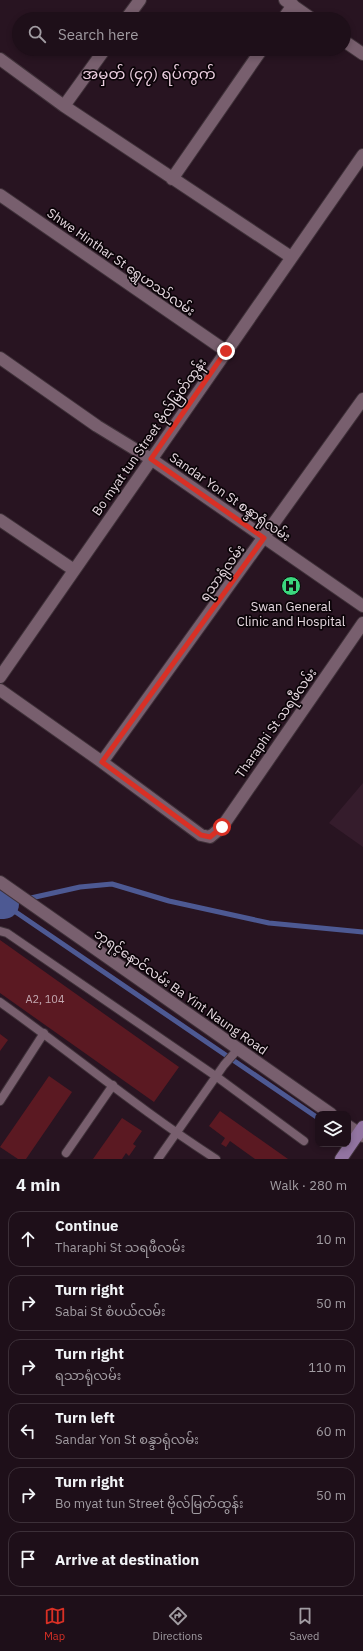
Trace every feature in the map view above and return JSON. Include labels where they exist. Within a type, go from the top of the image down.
[{"type":"main road","points":[[341,1159],[362,1132]]},
{"type":"street","points":[[131,12],[140,0]]},
{"type":"street","points":[[289,3],[302,12]]},
{"type":"street","points":[[351,46],[363,54]]},
{"type":"street","points":[[64,106],[100,56]]},
{"type":"street","points":[[172,178],[257,56]]},
{"type":"street","points":[[0,59],[64,106],[291,257]]},
{"type":"street","name":"Bo myat tun Street ဗိုလ်မြတ်ထွန်း","points":[[0,678],[363,155]]},
{"type":"street","name":"Shwe Hinthar St ရွှေဟဿ်လမ်း","points":[[0,195],[226,351]]},
{"type":"street","name":"Sandar Yon St စန္ဒာရုံလမ်း","points":[[0,358],[97,426],[151,459],[363,606]]},
{"type":"street","name":"ရသာရုံလမ်း","points":[[102,762],[363,399]]},
{"type":"street","points":[[0,520],[74,570]]},
{"type":"street","name":"Tharaphi St သရဖီလမ်း","points":[[102,762],[201,835],[210,837],[222,827],[363,623]]},
{"type":"street","points":[[0,690],[102,762]]},
{"type":"street","name":"ဘုရင့်နောင်လမ်း Ba Yint Naung Road","points":[[0,882],[236,1051],[326,1111]]},
{"type":"street","points":[[351,1127],[362,1132]]},
{"type":"lane","points":[[0,930],[7,933],[217,1077],[304,1140]]},
{"type":"lane","points":[[0,1002],[113,1085],[176,1134],[216,1159]]},
{"type":"lane","points":[[0,1102],[44,1034]]},
{"type":"lane","points":[[158,1159],[224,1065],[236,1051]]},
{"type":"lane","points":[[66,1153],[113,1085]]},
{"type":"shaded area","points":[[363,783],[363,847],[329,823]]},
{"type":"building","points":[[0,940],[179,1067],[154,1102],[0,993]]},
{"type":"building","points":[[0,1034],[8,1040],[0,1051]]},
{"type":"building","points":[[49,1076],[72,1092],[26,1159],[18,1159],[0,1147]]},
{"type":"building","points":[[220,1111],[288,1159],[255,1159],[230,1141],[226,1147],[221,1144],[225,1138],[209,1126]]},
{"type":"building","points":[[122,1118],[142,1131],[133,1144],[136,1146],[129,1156],[126,1153],[122,1159],[93,1159]]},
{"type":"waterway","points":[[4,904],[80,887],[112,884],[169,901],[269,923],[363,932]]},
{"type":"waterway","points":[[4,904],[315,1116]]},
{"type":"place","name":"Swan General Clinic and Hospital","points":[[291,586]]},
{"type":"district","name":"အမှတ် (၄၇) ရပ်ကွက်","points":[[149,73]]},
{"type":"route","points":[[222,827],[210,837],[201,835],[102,762],[264,538],[151,459],[226,351]]}]
